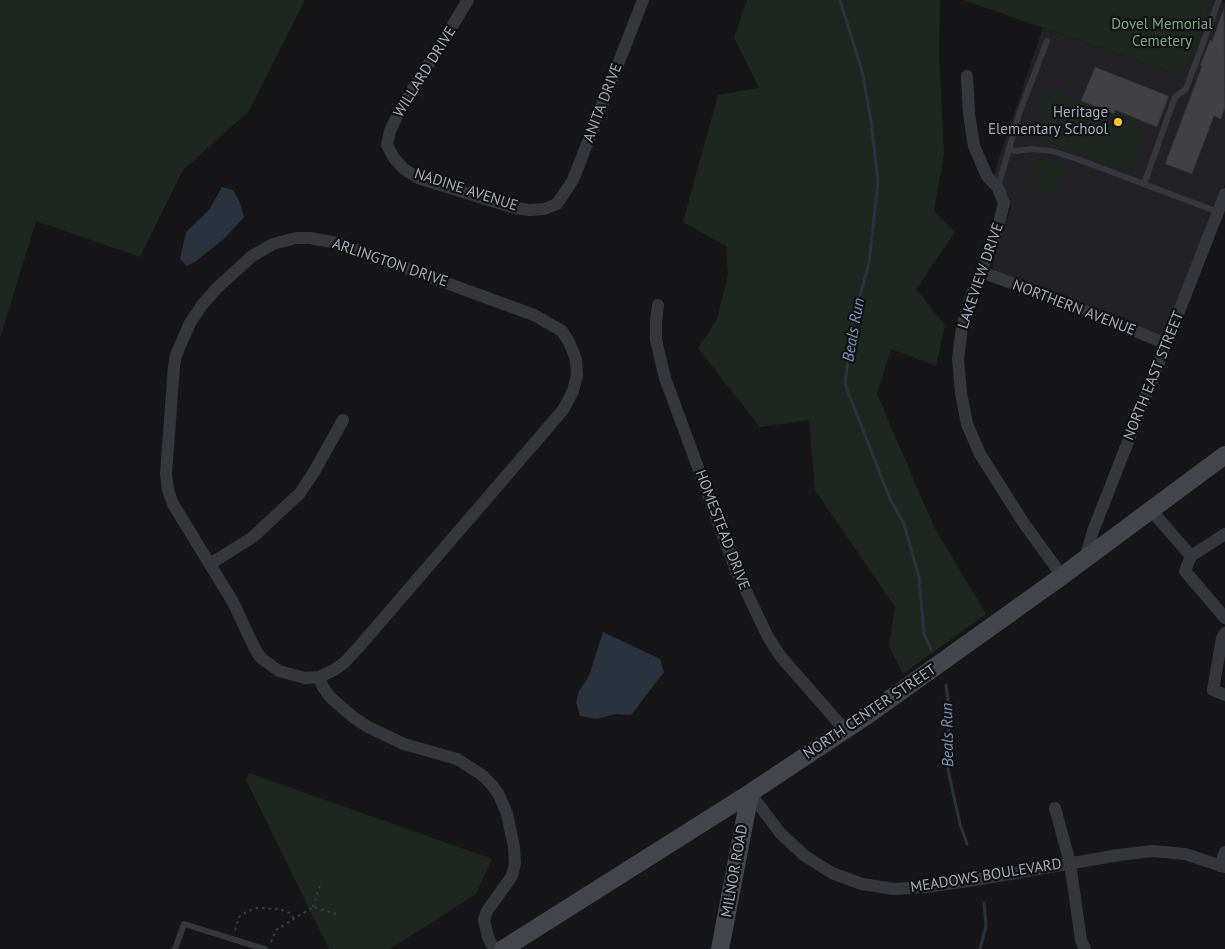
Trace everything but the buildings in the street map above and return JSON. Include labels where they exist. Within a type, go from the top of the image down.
[{"type":"main road","name":"NORTH CENTER STREET","points":[[503,949],[750,793],[845,730],[959,651],[1225,455]]},
{"type":"main road","name":"MILNOR ROAD","points":[[720,949],[750,793]]},
{"type":"street","name":"WILLARD DRIVE","points":[[387,145],[390,131],[402,106],[468,0]]},
{"type":"street","name":"ANITA DRIVE","points":[[557,204],[580,163],[643,0]]},
{"type":"street","name":"LAKEVIEW DRIVE","points":[[967,76],[969,114],[974,146],[987,176],[998,188],[1004,203],[996,235],[971,296],[962,327],[958,359],[961,392],[967,424],[980,454],[996,482],[1062,576]]},
{"type":"street","name":"NADINE AVENUE","points":[[387,145],[394,158],[404,169],[418,178],[515,208],[529,210],[544,209],[557,204]]},
{"type":"street","name":"NORTH EAST STREET","points":[[1085,559],[1093,531],[1225,194]]},
{"type":"street","name":"ARLINGTON DRIVE","points":[[296,238],[310,238],[337,243],[534,315],[562,331],[576,359],[577,375],[573,391],[563,410],[358,648],[344,663],[319,677],[305,678],[293,676],[279,670],[261,658],[233,602],[184,524],[168,490],[167,466],[174,366],[190,322],[217,288],[252,256],[273,244],[296,238]]},
{"type":"street","name":"NORTHERN AVENUE","points":[[981,272],[1040,293],[1166,344]]},
{"type":"street","name":"HOMESTEAD DRIVE","points":[[658,305],[656,340],[664,378],[735,568],[768,638],[781,658],[845,730]]},
{"type":"street","points":[[210,564],[253,537],[300,493],[343,420]]},
{"type":"street","points":[[1151,510],[1191,556]]},
{"type":"street","points":[[1225,534],[1191,556],[1185,571],[1225,618]]},
{"type":"street","points":[[1225,633],[1222,638],[1213,690],[1225,695]]},
{"type":"street","points":[[319,677],[331,698],[353,717],[374,730],[404,744],[457,760],[482,775],[499,795],[507,814],[514,847],[515,863],[512,876],[487,911],[484,920],[488,937],[494,949]]},
{"type":"street","name":"MEADOWS BOULEVARD","points":[[750,793],[781,834],[805,856],[832,873],[862,884],[894,889],[926,887],[1152,851],[1185,854],[1223,867]]},
{"type":"street","points":[[1055,808],[1070,863],[1081,940],[1085,949]]},
{"type":"street","points":[[1223,867],[1225,852]]},
{"type":"lane","points":[[1144,184],[1175,98],[1186,89],[1219,0]]},
{"type":"lane","points":[[998,188],[1020,111],[1048,41]]},
{"type":"lane","points":[[1008,149],[1016,152],[1031,149],[1052,151],[1218,212]]},
{"type":"lane","points":[[175,949],[184,924],[265,949]]},
{"type":"path","points":[[313,908],[321,882]]},
{"type":"path","points":[[232,938],[239,917],[257,908],[279,909],[290,913],[294,919]]},
{"type":"path","points":[[270,943],[276,930],[313,908],[340,914]]},
{"type":"shaded area","name":"Heritage Elementary School","points":[[1212,0],[1225,3],[1225,184],[1164,337],[996,273],[993,267],[993,260],[1011,208],[1010,199],[995,180],[995,170],[1043,28],[1179,75],[1187,66]]},
{"type":"shaded area","points":[[222,187],[233,190],[240,203],[244,217],[225,238],[187,266],[180,259],[186,232],[209,210]]},
{"type":"shaded area","points":[[603,632],[660,659],[664,672],[631,715],[615,714],[597,719],[580,716],[576,702],[579,691],[589,676]]},
{"type":"green space","points":[[0,0],[305,0],[249,111],[183,170],[140,257],[36,221],[0,338]]},
{"type":"green space","points":[[747,0],[940,0],[939,56],[944,154],[934,211],[955,232],[916,289],[945,325],[936,366],[891,349],[877,394],[934,527],[986,614],[903,674],[889,646],[895,607],[815,490],[809,420],[760,427],[698,348],[717,319],[728,274],[726,246],[683,222],[718,95],[759,88],[734,38]]},
{"type":"green space","name":"Dovel Memorial Cemetery","points":[[963,0],[1212,0],[1187,66],[1179,75]]},
{"type":"green space","points":[[1049,89],[1113,114],[1115,110],[1148,122],[1128,173],[1031,135]]},
{"type":"green space","points":[[1038,158],[1064,167],[1055,192],[1029,182]]},
{"type":"green space","points":[[249,773],[492,859],[476,894],[390,949],[329,949],[246,780]]},
{"type":"waterway","name":"Beals Run","points":[[840,0],[862,71],[871,121],[878,182],[869,263],[853,321],[845,384],[890,499],[904,524],[919,577],[924,634],[931,649]]},
{"type":"waterway","name":"Beals Run","points":[[946,685],[949,707],[948,770],[960,824],[967,844]]},
{"type":"waterway","name":"Beals Run","points":[[980,949],[986,926],[984,903]]},
{"type":"place","name":"Heritage Elementary School","points":[[1118,122]]}]
